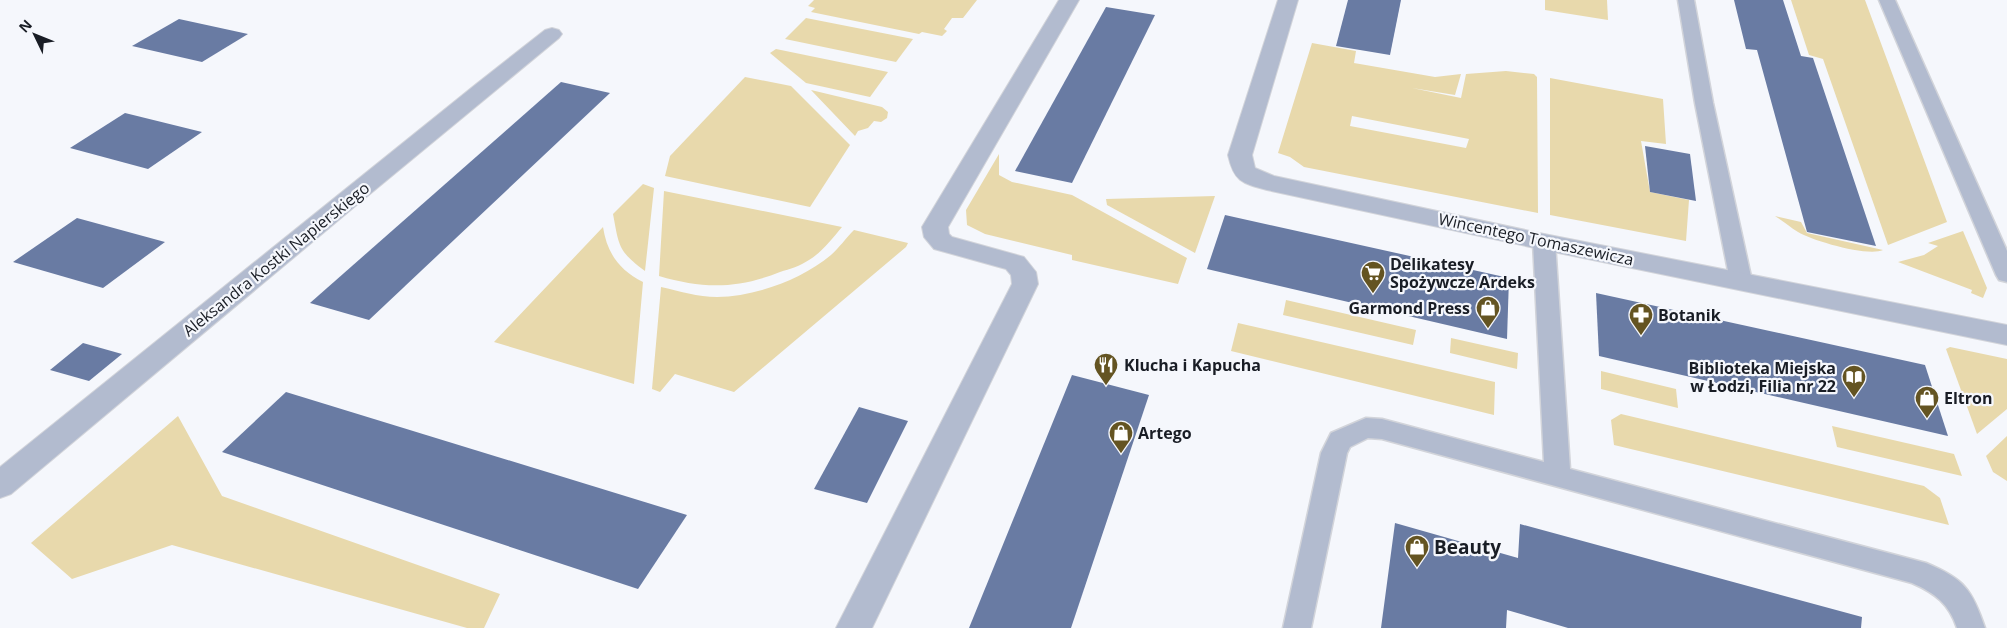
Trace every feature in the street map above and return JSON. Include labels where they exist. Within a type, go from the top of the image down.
[{"type":"street","points":[[854,628],[1025,284],[1026,276],[1015,262],[943,243],[937,237],[935,228],[1069,0]]},
{"type":"street","name":"Wincentego Tomaszewicza","points":[[1288,0],[1240,155],[1244,172],[1267,182],[1544,242],[2007,334]]},
{"type":"street","name":"Aleksandra Kostki Napierskiego","points":[[0,484],[249,282],[432,129],[552,34]]},
{"type":"lane","points":[[1686,0],[1704,103],[1741,281]]},
{"type":"lane","points":[[1886,0],[2007,275]]},
{"type":"lane","points":[[1544,242],[1558,477]]},
{"type":"lane","points":[[1297,628],[1334,452],[1340,440],[1366,428],[1382,429],[1916,572],[1935,580],[1953,591],[1962,602],[1971,628]]},
{"type":"shaded area","points":[[814,0],[977,0],[963,18],[952,18],[944,29],[947,31],[942,36],[922,32],[919,34],[811,12],[815,8],[808,6]]},
{"type":"shaded area","points":[[1545,0],[1607,0],[1608,20],[1545,10]]},
{"type":"shaded area","points":[[1791,0],[1865,0],[1947,222],[1888,245],[1823,59],[1809,55]]},
{"type":"shaded area","points":[[806,18],[913,39],[896,62],[785,39]]},
{"type":"shaded area","points":[[1312,43],[1356,51],[1354,63],[1435,77],[1461,74],[1455,95],[1412,88],[1461,98],[1466,74],[1506,71],[1534,74],[1537,77],[1538,213],[1304,167],[1290,157],[1278,153]],"holes":[[[1352,116],[1469,139],[1466,148],[1350,126]]]},
{"type":"shaded area","points":[[776,49],[888,72],[870,97],[806,83],[770,53]]},
{"type":"shaded area","points":[[745,77],[791,86],[850,145],[810,207],[665,176],[670,156]]},
{"type":"shaded area","points":[[1550,78],[1663,99],[1666,144],[1641,141],[1650,192],[1689,200],[1686,241],[1550,215]]},
{"type":"shaded area","points":[[811,90],[882,107],[888,112],[887,118],[881,122],[874,121],[868,128],[858,131],[855,136]]},
{"type":"shaded area","points":[[999,154],[999,175],[1012,182],[1072,195],[1187,258],[1178,284],[1072,260],[1072,255],[985,234],[967,225],[966,210]]},
{"type":"shaded area","points":[[643,184],[654,188],[645,271],[629,258],[621,247],[613,214]]},
{"type":"shaded area","points":[[664,191],[842,227],[831,241],[814,257],[795,267],[764,278],[749,282],[720,285],[705,285],[675,280],[659,276]]},
{"type":"shaded area","points":[[1215,196],[1195,253],[1107,205],[1106,199]]},
{"type":"shaded area","points":[[1775,216],[1801,222],[1807,233],[1883,250],[1876,252],[1853,250],[1805,236]]},
{"type":"shaded area","points":[[603,227],[611,253],[616,260],[627,272],[643,282],[634,384],[494,342]]},
{"type":"shaded area","points":[[854,230],[908,243],[906,247],[734,392],[675,374],[660,392],[652,389],[661,287],[710,297],[747,294],[762,290],[792,279],[819,264],[834,252]]},
{"type":"shaded area","points":[[1963,231],[1987,288],[1983,298],[1971,293],[1972,290],[1898,262],[1924,255],[1938,246],[1928,243]]},
{"type":"shaded area","points":[[1286,300],[1416,330],[1413,345],[1283,315]]},
{"type":"shaded area","points":[[1238,323],[1495,382],[1494,415],[1231,351]]},
{"type":"shaded area","points":[[1451,338],[1518,353],[1517,369],[1450,353]]},
{"type":"shaded area","points":[[1950,347],[2007,359],[2007,409],[1977,434],[1946,349]]},
{"type":"shaded area","points":[[1601,371],[1676,389],[1678,408],[1601,389]]},
{"type":"shaded area","points":[[1621,414],[1924,486],[1940,498],[1949,525],[1614,445],[1611,420]]},
{"type":"shaded area","points":[[178,416],[222,496],[500,594],[484,628],[467,628],[172,545],[72,579],[31,543]]},
{"type":"shaded area","points":[[1832,426],[1954,454],[1962,476],[1837,447]]},
{"type":"shaded area","points":[[2007,436],[2007,481],[1993,472],[1986,456]]},
{"type":"building","points":[[1348,0],[1401,0],[1390,55],[1336,46]]},
{"type":"building","points":[[1734,0],[1783,0],[1801,56],[1813,58],[1876,246],[1807,232],[1757,50],[1746,49]]},
{"type":"building","points":[[1106,7],[1155,15],[1072,183],[1015,171]]},
{"type":"building","points":[[179,19],[248,34],[202,62],[132,46]]},
{"type":"building","points":[[561,82],[610,93],[369,320],[310,303]]},
{"type":"building","points":[[125,113],[202,132],[148,169],[70,148]]},
{"type":"building","points":[[1645,146],[1690,154],[1696,201],[1650,192]]},
{"type":"building","points":[[1225,215],[1509,278],[1507,339],[1207,269]]},
{"type":"building","points":[[77,218],[165,242],[103,288],[13,262]]},
{"type":"building","points":[[1596,293],[1925,365],[1948,436],[1599,356]]},
{"type":"building","points":[[83,343],[122,354],[89,381],[50,370]]},
{"type":"building","points":[[1072,375],[1149,395],[1071,628],[969,628]]},
{"type":"building","points":[[286,392],[687,515],[638,589],[222,452]]},
{"type":"building","points":[[859,407],[908,421],[867,503],[814,489]]},
{"type":"building","points":[[1395,523],[1518,558],[1520,524],[1862,617],[1861,628],[1568,628],[1507,610],[1506,628],[1381,628]]},
{"type":"place","name":"Delikatesy Spożywcze Ardeks","points":[[1373,294]]},
{"type":"place","name":"Garmond Press","points":[[1488,329]]},
{"type":"place","name":"Botanik","points":[[1641,336]]},
{"type":"place","name":"Klucha i Kapucha","points":[[1106,386]]},
{"type":"place","name":"Biblioteka Miejska w Łodzi, Filia nr 22","points":[[1854,398]]},
{"type":"place","name":"Eltron","points":[[1927,419]]},
{"type":"place","name":"Artego","points":[[1121,454]]},
{"type":"place","name":"Beauty","points":[[1417,568]]}]
